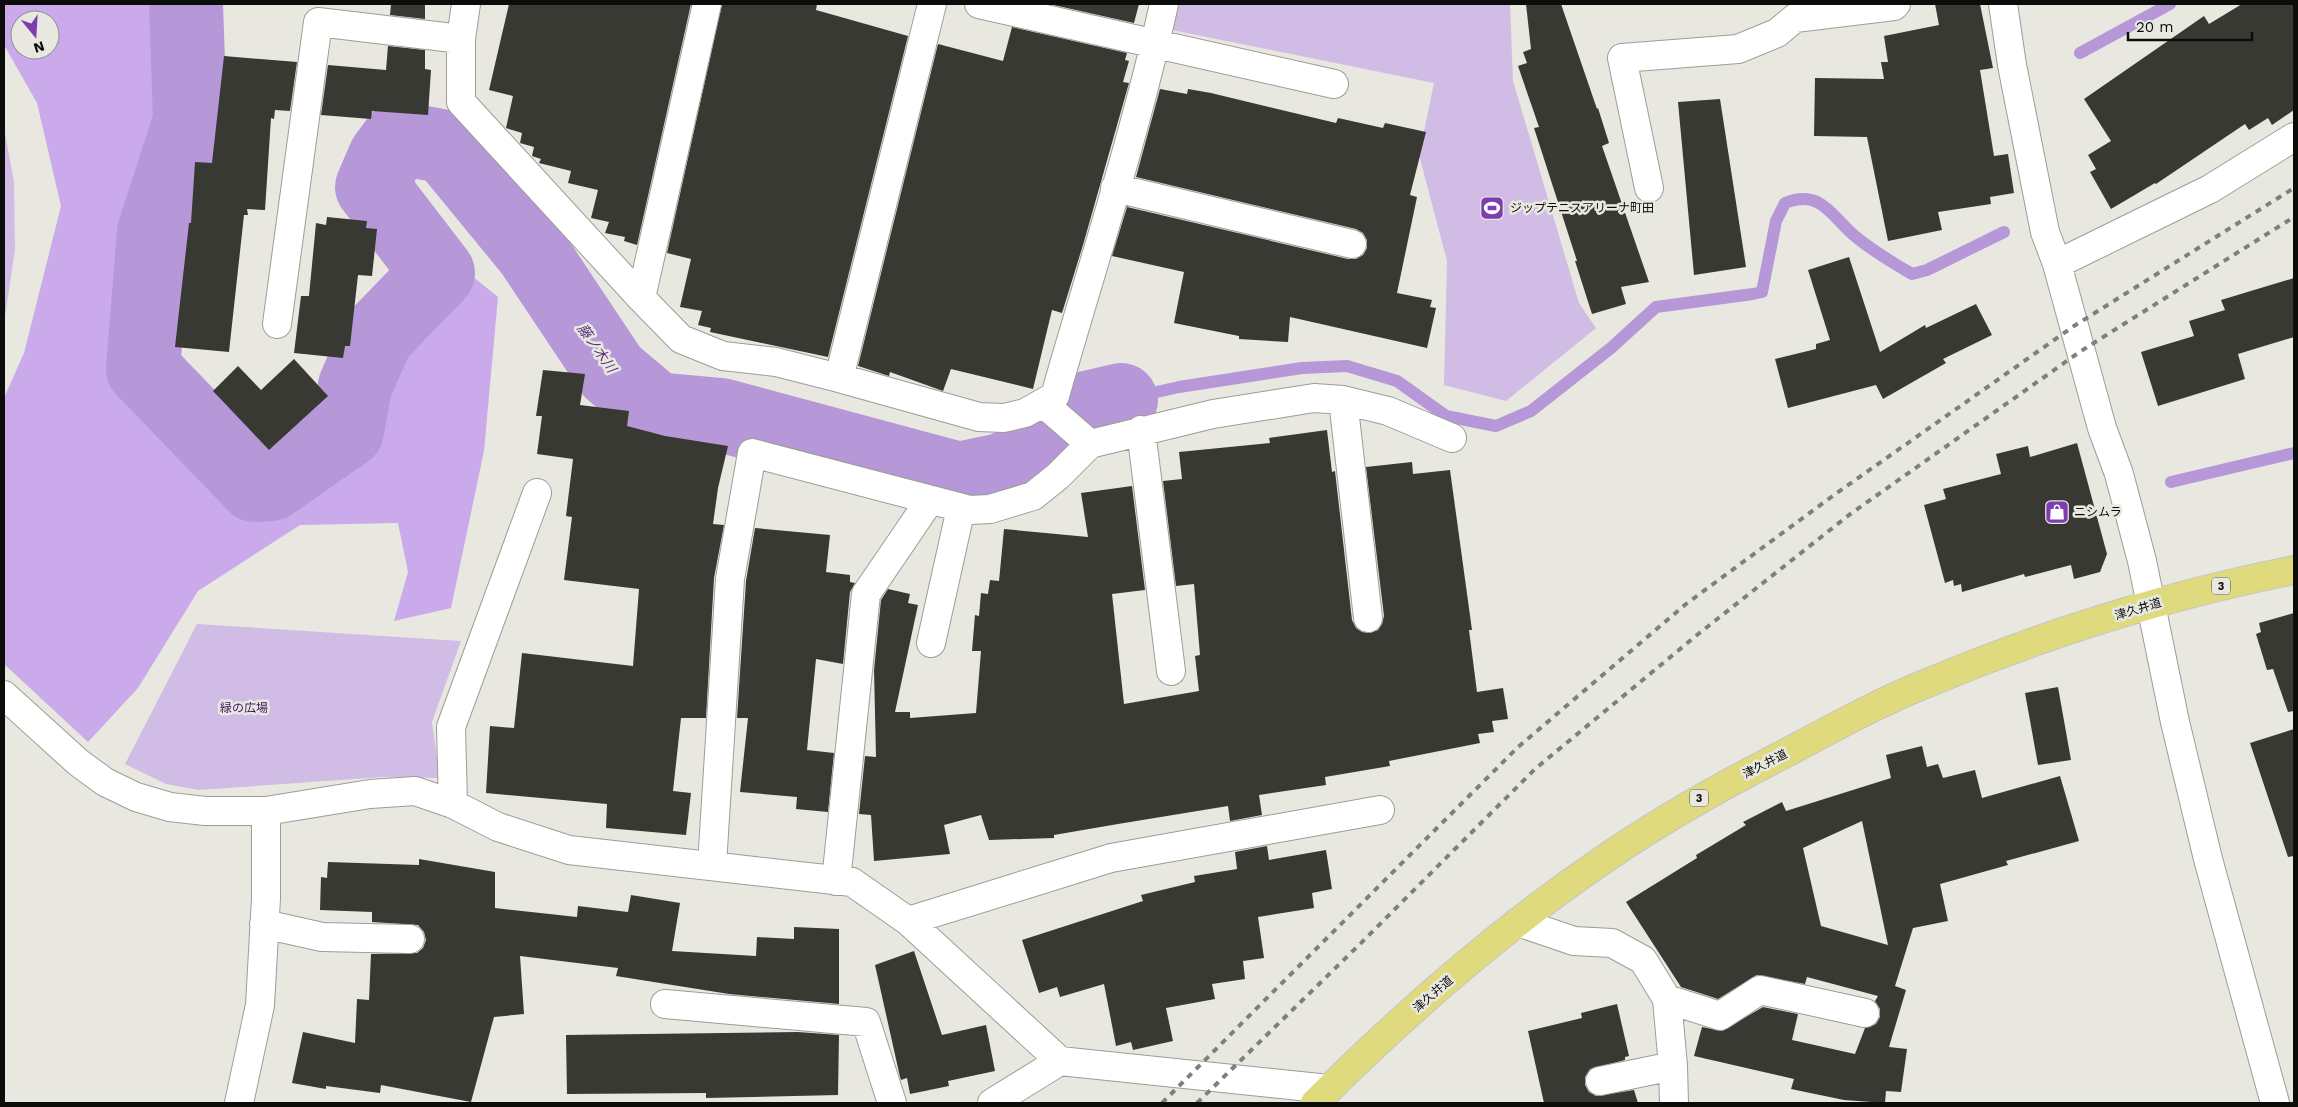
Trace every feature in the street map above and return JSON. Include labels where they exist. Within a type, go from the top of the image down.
[{"type":"main road","name":"津久井道","points":[[1322,1096],[1423,1002],[1518,922],[1606,858],[1703,796],[1922,685],[2018,646],[2149,605],[2242,580],[2294,570]]},
{"type":"street","points":[[466,4],[461,39],[462,102],[641,298],[681,339],[723,356],[776,362],[979,418],[1004,418],[1048,407],[1055,396],[1156,42],[1164,4]]},
{"type":"street","points":[[641,298],[707,4]]},
{"type":"street","points":[[839,378],[932,4]]},
{"type":"street","points":[[979,4],[1156,42],[1334,84]]},
{"type":"street","points":[[1649,188],[1622,58],[1738,49],[1776,33],[1795,18],[1894,6],[1896,4]]},
{"type":"street","points":[[2003,4],[2030,162],[2045,232],[2056,264],[2102,428],[2119,474],[2142,561],[2149,605],[2208,859],[2275,1103]]},
{"type":"street","points":[[277,324],[318,22],[461,39]]},
{"type":"street","points":[[2056,264],[2210,190],[2294,137]]},
{"type":"street","points":[[1115,188],[1352,244]]},
{"type":"street","points":[[712,865],[730,579],[752,453],[970,510],[990,509],[1033,496],[1058,476],[1084,439],[1142,430],[1213,414],[1305,400],[1343,400],[1388,411],[1452,438]]},
{"type":"street","points":[[1343,400],[1368,618]]},
{"type":"street","points":[[1048,407],[1084,439]]},
{"type":"street","points":[[1142,430],[1171,671]]},
{"type":"street","points":[[453,804],[450,727],[537,492]]},
{"type":"street","points":[[836,880],[866,594],[930,500]]},
{"type":"street","points":[[931,642],[961,508]]},
{"type":"street","points":[[4,695],[79,762],[105,782],[136,797],[170,807],[205,811],[266,811],[370,794],[415,791],[453,804],[498,827],[569,850],[852,882],[908,921],[1060,1061],[1322,1096]]},
{"type":"street","points":[[908,921],[1111,858],[1380,810]]},
{"type":"street","points":[[239,1103],[260,1005],[266,811]]},
{"type":"street","points":[[1518,922],[1574,941],[1612,943],[1643,960],[1667,999],[1674,1103]]},
{"type":"street","points":[[264,924],[322,937],[410,939]]},
{"type":"street","points":[[1667,999],[1720,1016],[1760,990],[1865,1013]]},
{"type":"street","points":[[665,1004],[866,1022],[892,1103]]},
{"type":"street","points":[[992,1103],[1060,1061]]},
{"type":"street","points":[[1600,1081],[1673,1066]]},
{"type":"green space","name":"ジップテニスアリーナ町田","points":[[1177,4],[1510,4],[1513,81],[1579,303],[1596,328],[1506,401],[1444,385],[1447,261],[1419,155],[1434,83],[1172,30]]},
{"type":"green space","points":[[4,128],[14,182],[15,250],[4,323]]},
{"type":"green space","name":"緑の広場","points":[[197,624],[461,641],[432,722],[440,778],[383,777],[199,790],[166,784],[125,764]]},
{"type":"shaded area","points":[[4,4],[164,4],[164,44],[172,112],[144,199],[140,238],[143,299],[141,375],[209,447],[242,476],[251,510],[349,453],[414,345],[467,272],[498,297],[484,451],[451,608],[394,621],[408,572],[398,523],[300,525],[198,591],[138,688],[88,742],[4,664],[4,398],[24,353],[61,206],[37,103],[13,60],[60,60],[60,10],[10,10],[10,56],[4,45]]},
{"type":"building","points":[[391,4],[425,4],[425,19],[390,15]]},
{"type":"building","points":[[509,4],[691,4],[637,245],[624,241],[625,237],[605,233],[609,222],[591,218],[598,190],[568,183],[571,171],[539,163],[541,159],[532,156],[534,147],[520,143],[522,133],[506,128],[513,96],[489,90]]},
{"type":"building","points":[[722,4],[817,4],[816,10],[908,36],[828,357],[710,332],[711,328],[698,325],[702,311],[680,307],[691,259],[667,253]]},
{"type":"building","points":[[1049,4],[1139,4],[1134,23]]},
{"type":"building","points":[[1526,4],[1561,4],[1598,108],[1609,143],[1602,146],[1649,282],[1621,287],[1626,304],[1592,314],[1534,128],[1539,127],[1518,66],[1527,63],[1523,52],[1531,49]]},
{"type":"building","points":[[1935,4],[1980,4],[1993,68],[1980,70],[1994,156],[2008,154],[2014,193],[1990,197],[1991,204],[1938,212],[1942,230],[1888,241],[1867,137],[1814,136],[1815,78],[1884,79],[1881,62],[1888,62],[1884,36],[1939,25]]},
{"type":"building","points":[[2242,4],[2294,4],[2294,110],[2272,125],[2268,118],[2249,130],[2245,124],[2156,184],[2111,209],[2090,172],[2096,169],[2088,155],[2111,141],[2084,99],[2204,16],[2209,24]]},
{"type":"building","points":[[1012,27],[1127,53],[1125,60],[1129,61],[1123,82],[1129,83],[1083,245],[1062,313],[1052,310],[1033,389],[951,369],[943,391],[890,372],[889,376],[858,366],[938,44],[1003,61]]},
{"type":"building","points":[[388,46],[425,50],[425,69],[431,70],[428,115],[372,111],[371,119],[321,115],[328,65],[386,70]]},
{"type":"building","points":[[224,56],[297,62],[290,111],[275,110],[274,119],[271,118],[265,210],[247,209],[248,215],[244,215],[229,352],[175,347],[189,223],[191,223],[195,162],[212,163]]},
{"type":"building","points":[[1160,89],[1187,94],[1188,89],[1211,93],[1336,123],[1338,118],[1383,128],[1385,123],[1426,132],[1410,195],[1417,197],[1397,293],[1432,300],[1430,307],[1436,308],[1427,348],[1290,317],[1288,342],[1239,339],[1239,336],[1174,323],[1184,272],[1112,256],[1127,207],[1348,259],[1356,259],[1363,255],[1367,248],[1367,240],[1363,233],[1356,229],[1136,177]]},
{"type":"building","points":[[1720,99],[1746,267],[1694,275],[1678,102]]},
{"type":"building","points":[[327,217],[367,221],[366,228],[377,229],[372,276],[358,275],[350,346],[345,346],[343,358],[294,353],[301,296],[309,296],[316,223],[326,225]]},
{"type":"building","points":[[1849,257],[1880,352],[1925,325],[1926,328],[1976,304],[1992,335],[1943,359],[1946,363],[1883,399],[1876,385],[1788,408],[1775,359],[1816,349],[1816,344],[1830,340],[1808,270]]},
{"type":"building","points":[[2294,278],[2294,337],[2238,354],[2245,379],[2158,406],[2141,352],[2194,336],[2189,321],[2225,310],[2221,300]]},
{"type":"building","points":[[294,359],[328,396],[269,450],[213,391],[238,366],[261,390]]},
{"type":"building","points":[[543,370],[585,374],[580,405],[629,411],[627,426],[665,436],[728,446],[718,488],[713,524],[724,525],[714,578],[706,718],[681,718],[673,791],[691,793],[686,835],[606,828],[607,804],[486,793],[490,726],[514,728],[522,653],[633,666],[639,589],[564,580],[572,517],[566,516],[573,459],[537,454],[542,416],[536,416]]},
{"type":"building","points":[[1327,430],[1332,472],[1335,471],[1352,620],[1356,628],[1362,632],[1370,633],[1378,630],[1384,616],[1366,467],[1412,462],[1413,474],[1450,470],[1472,630],[1469,630],[1477,692],[1503,688],[1508,719],[1492,721],[1494,732],[1478,734],[1480,743],[1389,761],[1390,766],[1325,777],[1326,785],[1259,795],[1262,815],[1230,821],[1228,806],[1054,835],[1054,838],[989,840],[981,815],[944,825],[950,854],[874,861],[871,815],[859,814],[865,756],[876,757],[874,670],[881,600],[888,589],[910,594],[908,603],[918,605],[895,712],[910,712],[910,718],[976,713],[981,651],[972,651],[975,615],[979,616],[981,593],[988,594],[990,580],[999,581],[1004,529],[1088,537],[1081,493],[1132,486],[1145,590],[1112,594],[1124,704],[1199,691],[1195,656],[1200,655],[1194,584],[1176,586],[1163,481],[1182,479],[1179,452],[1270,443],[1269,438]]},
{"type":"building","points":[[2077,443],[2107,554],[2100,572],[2074,579],[2071,565],[2025,577],[2024,574],[1962,592],[1961,584],[1954,586],[1953,580],[1945,583],[1924,505],[1946,499],[1943,489],[2001,474],[1996,454],[2028,446],[2030,457]]},
{"type":"building","points":[[755,528],[830,535],[826,572],[850,575],[850,582],[855,583],[850,592],[843,664],[816,659],[807,750],[834,753],[828,812],[796,809],[797,797],[740,792],[748,718],[737,718],[746,581]]},
{"type":"building","points":[[2294,613],[2294,711],[2288,712],[2273,669],[2267,670],[2256,634],[2261,632],[2259,623]]},
{"type":"building","points":[[2058,687],[2071,760],[2038,765],[2025,693]]},
{"type":"building","points":[[2294,729],[2294,856],[2288,857],[2250,743]]},
{"type":"building","points":[[1922,746],[1927,767],[1938,764],[1943,778],[1975,770],[1982,798],[2060,776],[2079,841],[2006,861],[2008,865],[1940,884],[1948,921],[1913,928],[1895,986],[1906,990],[1889,1047],[1907,1049],[1901,1092],[1886,1091],[1885,1103],[1844,1100],[1791,1089],[1794,1079],[1694,1056],[1702,1027],[1722,1031],[1763,1007],[1798,1014],[1792,1040],[1855,1054],[1865,1028],[1876,1024],[1880,1017],[1880,1009],[1875,1001],[1878,996],[1807,977],[1805,984],[1757,975],[1718,999],[1681,987],[1626,902],[1697,858],[1696,855],[1746,825],[1743,822],[1782,802],[1786,811],[1891,778],[1886,755]],"holes":[[[1862,821],[1888,945],[1821,926],[1803,848]]]},
{"type":"building","points":[[1267,846],[1269,860],[1326,850],[1332,889],[1312,893],[1314,908],[1258,917],[1264,958],[1243,961],[1245,979],[1212,984],[1215,999],[1166,1008],[1173,1041],[1133,1050],[1131,1042],[1116,1046],[1104,984],[1060,997],[1057,987],[1039,993],[1022,940],[1143,901],[1141,895],[1195,882],[1194,876],[1237,869],[1235,852]]},
{"type":"building","points":[[419,859],[495,872],[495,908],[577,917],[578,906],[628,912],[631,895],[680,903],[672,951],[756,956],[757,937],[794,939],[794,927],[839,929],[839,1004],[729,994],[616,976],[618,968],[520,956],[524,1014],[494,1017],[471,1102],[381,1085],[380,1093],[326,1086],[326,1089],[292,1083],[303,1032],[355,1043],[357,999],[369,1000],[371,954],[417,953],[423,948],[426,940],[424,932],[418,925],[372,922],[372,912],[320,910],[321,877],[327,878],[328,862],[419,865]]},
{"type":"building","points":[[914,951],[942,1035],[986,1025],[995,1071],[948,1081],[949,1086],[910,1094],[907,1078],[901,1080],[900,1077],[875,965]]},
{"type":"building","points":[[1617,1004],[1629,1056],[1625,1057],[1625,1060],[1590,1069],[1585,1077],[1585,1085],[1589,1092],[1596,1096],[1634,1090],[1638,1103],[1544,1103],[1528,1031],[1582,1018],[1581,1013]]},
{"type":"building","points":[[798,1032],[839,1035],[838,1095],[706,1098],[706,1093],[567,1094],[566,1035]]},
{"type":"waterway","name":"藤ノ木川","points":[[186,4],[190,121],[154,232],[143,369],[255,485],[271,484],[347,431],[355,386],[377,336],[438,273],[372,187],[385,157],[399,138],[446,147],[532,252],[612,372],[656,409],[721,415],[959,479],[1002,470],[1037,454],[1074,411],[1121,400]]},
{"type":"waterway","points":[[2080,53],[2170,4]]},
{"type":"waterway","points":[[1121,400],[1179,387],[1302,368],[1347,366],[1397,381],[1446,416],[1496,426],[1531,411],[1611,348],[1656,307],[1762,292],[1776,221],[1785,203],[1798,199],[1808,199],[1817,202],[1863,242],[1883,257],[1912,274],[1927,270],[2004,232]]},
{"type":"waterway","points":[[2171,482],[2294,453]]},
{"type":"railway","points":[[1162,1103],[1517,748],[1686,604],[1834,495],[2074,326],[2294,188]]},
{"type":"railway","points":[[1197,1103],[1535,769],[1697,635],[1849,515],[2081,351],[2294,217]]},
{"type":"place","name":"ジップテニスアリーナ町田","points":[[1492,208]]},
{"type":"place","name":"ニシムラ","points":[[2057,512]]}]
